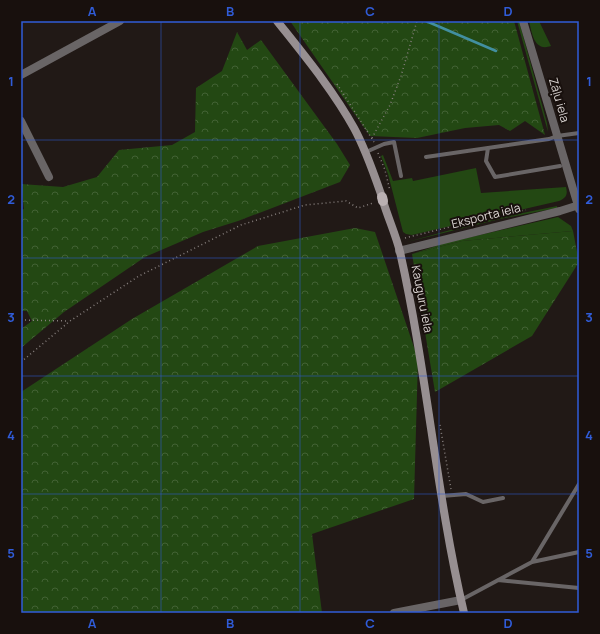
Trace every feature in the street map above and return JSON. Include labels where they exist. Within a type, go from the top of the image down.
[{"type":"main road","name":"Kauguru iela","points":[[276,21],[324,82],[354,128],[366,152],[399,251],[421,356],[442,496],[464,613]]},
{"type":"street","points":[[21,75],[120,21]]},
{"type":"street","name":"Zāļu iela","points":[[523,21],[579,206]]},
{"type":"street","points":[[21,121],[50,177]]},
{"type":"street","name":"Eksporta iela","points":[[399,251],[579,206]]},
{"type":"street","points":[[394,613],[461,600]]},
{"type":"lane","points":[[426,157],[550,139],[557,136],[579,133]]},
{"type":"lane","points":[[366,152],[384,144],[394,142],[401,176]]},
{"type":"lane","points":[[488,148],[486,161],[495,177],[560,166]]},
{"type":"lane","points":[[532,562],[579,484]]},
{"type":"lane","points":[[442,496],[466,494],[483,502],[503,498]]},
{"type":"lane","points":[[461,600],[532,562],[579,552]]},
{"type":"lane","points":[[498,580],[579,588]]},
{"type":"path","points":[[372,138],[396,91],[417,21]]},
{"type":"path","points":[[21,362],[70,322],[139,276],[241,225],[305,205],[346,201],[358,208],[381,200]]},
{"type":"path","points":[[403,239],[502,214],[530,209]]},
{"type":"path","points":[[21,320],[70,322]]},
{"type":"path","points":[[439,422],[451,488]]},
{"type":"green space","points":[[290,21],[514,21],[545,135],[525,121],[510,131],[499,125],[465,128],[417,138],[370,136]]},
{"type":"green space","points":[[517,21],[519,21],[547,123],[548,132]]},
{"type":"green space","points":[[529,21],[539,21],[551,46],[545,47],[537,44]]},
{"type":"green space","points":[[237,32],[247,50],[261,40],[337,144],[350,165],[340,182],[238,221],[203,232],[145,257],[64,312],[21,348],[21,329],[32,321],[27,311],[21,311],[21,210],[24,209],[21,184],[63,187],[97,177],[119,150],[172,145],[195,132],[196,88],[222,71]]},
{"type":"green space","points":[[383,155],[393,181],[412,178],[413,181],[476,168],[481,193],[566,187],[567,194],[559,201],[412,235],[406,234],[403,232],[388,174],[381,156]]},
{"type":"green space","points":[[557,206],[557,208],[500,219],[407,242],[483,221]]},
{"type":"green space","points":[[558,217],[571,226],[573,231],[462,241],[412,254],[445,243]]},
{"type":"green space","points":[[355,228],[375,232],[418,359],[414,499],[312,534],[322,613],[21,613],[21,392],[132,319],[258,246]]},
{"type":"green space","points":[[573,231],[579,262],[532,336],[435,392],[412,254],[462,241]]},
{"type":"waterway","points":[[426,21],[496,51]]}]
